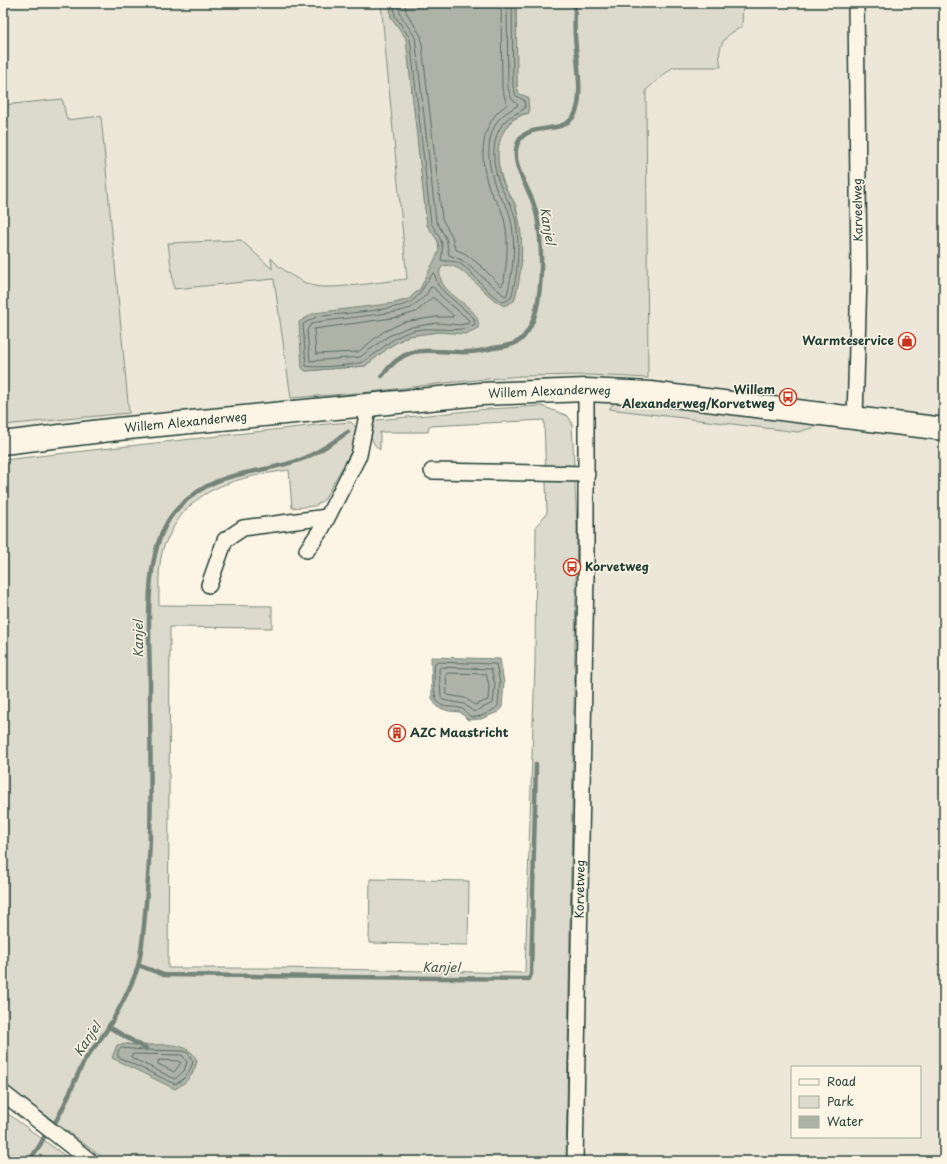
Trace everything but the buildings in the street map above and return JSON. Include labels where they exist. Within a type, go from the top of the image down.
[{"type":"street","name":"Karveelweg","points":[[855,418],[859,275],[856,3]]},
{"type":"street","name":"Willem Alexanderweg","points":[[3,443],[118,429],[481,394],[586,390],[650,393],[944,429]]},
{"type":"street","name":"Korvetweg","points":[[575,1161],[587,474],[586,390]]},
{"type":"street","points":[[307,550],[327,517],[359,455],[370,405]]},
{"type":"street","points":[[432,471],[587,474]]},
{"type":"street","points":[[209,585],[225,540],[243,528],[327,517]]},
{"type":"street","points":[[3,1093],[90,1161]]},
{"type":"shaded area","points":[[3,3],[944,3],[944,1161],[569,1161],[595,380],[482,384],[3,432]]},
{"type":"green space","points":[[381,3],[390,3],[391,17],[406,38],[427,225],[438,241],[439,251],[435,262],[420,289],[409,299],[395,303],[302,368],[306,371],[365,366],[392,345],[408,336],[438,332],[466,333],[474,330],[440,279],[440,270],[447,264],[451,264],[459,268],[488,288],[514,301],[521,266],[519,219],[513,199],[507,190],[502,177],[498,154],[499,143],[509,124],[517,117],[529,113],[517,87],[516,3],[743,3],[742,27],[730,34],[723,42],[720,53],[721,67],[673,67],[646,90],[648,378],[590,375],[520,376],[371,392],[291,398],[274,279],[174,289],[168,243],[241,240],[272,269],[271,258],[290,275],[314,286],[334,287],[407,279]]},
{"type":"green space","points":[[62,99],[67,120],[101,116],[129,413],[3,425],[3,105]]},
{"type":"green space","points":[[623,401],[825,424],[798,432],[609,409],[614,403]]},
{"type":"green space","points":[[542,406],[568,416],[572,423],[577,527],[566,1161],[107,1161],[3,1083],[3,460],[351,422],[357,431],[357,441],[324,500],[315,506],[292,508],[289,470],[253,476],[235,481],[204,495],[190,506],[178,519],[163,549],[159,572],[159,605],[272,606],[272,628],[170,627],[168,968],[280,968],[525,973],[535,663],[536,526],[547,513],[544,420],[429,426],[428,432],[380,432],[380,450],[374,444],[370,431],[371,426],[377,420],[488,409]],"holes":[[[127,1044],[142,1046],[174,1046],[197,1061],[192,1075]]]},
{"type":"green space","points":[[370,879],[469,881],[468,945],[369,943]]},
{"type":"green space","points":[[3,1110],[72,1161],[19,1161],[3,1157]]},
{"type":"water","points":[[390,3],[516,3],[517,87],[519,94],[528,97],[529,113],[514,119],[506,127],[499,145],[498,160],[500,175],[514,204],[521,230],[522,250],[517,291],[514,301],[504,306],[493,299],[462,271],[455,267],[447,265],[444,266],[441,268],[440,272],[440,277],[443,284],[448,291],[475,314],[478,321],[478,328],[466,334],[438,332],[408,336],[392,345],[365,366],[306,371],[302,368],[299,322],[314,313],[395,303],[409,299],[420,289],[439,251],[438,241],[427,225],[406,38],[391,17]]},
{"type":"water","points":[[431,657],[500,659],[504,683],[502,707],[498,712],[481,719],[468,720],[460,712],[449,711],[437,707],[432,698]]},
{"type":"water","points":[[117,1045],[166,1045],[185,1048],[192,1053],[197,1061],[189,1078],[175,1089],[112,1058]]},
{"type":"waterway","name":"Kanjel","points":[[382,376],[392,364],[411,353],[421,351],[472,352],[503,347],[519,341],[528,331],[535,315],[539,297],[541,276],[540,236],[534,205],[516,161],[517,145],[522,137],[528,133],[562,125],[569,121],[575,114],[579,97],[579,76],[575,32],[575,3]]},
{"type":"waterway","name":"Kanjel","points":[[54,1124],[63,1109],[85,1060],[107,1030],[121,1005],[133,980],[140,958],[150,849],[150,592],[152,568],[158,545],[166,524],[178,508],[208,485],[239,474],[271,468],[305,458],[348,432]]},
{"type":"waterway","name":"Kanjel","points":[[138,965],[164,975],[529,979],[531,974],[536,764]]},
{"type":"waterway","points":[[109,1027],[146,1049]]},
{"type":"waterway","name":"Kanjel","points":[[29,1161],[46,1133]]},
{"type":"place","name":"Warmteservice","points":[[907,341]]},
{"type":"place","name":"Willem Alexanderweg/Korvetweg","points":[[788,397]]},
{"type":"place","name":"Korvetweg","points":[[572,567]]},
{"type":"place","name":"AZC Maastricht","points":[[397,733]]}]
